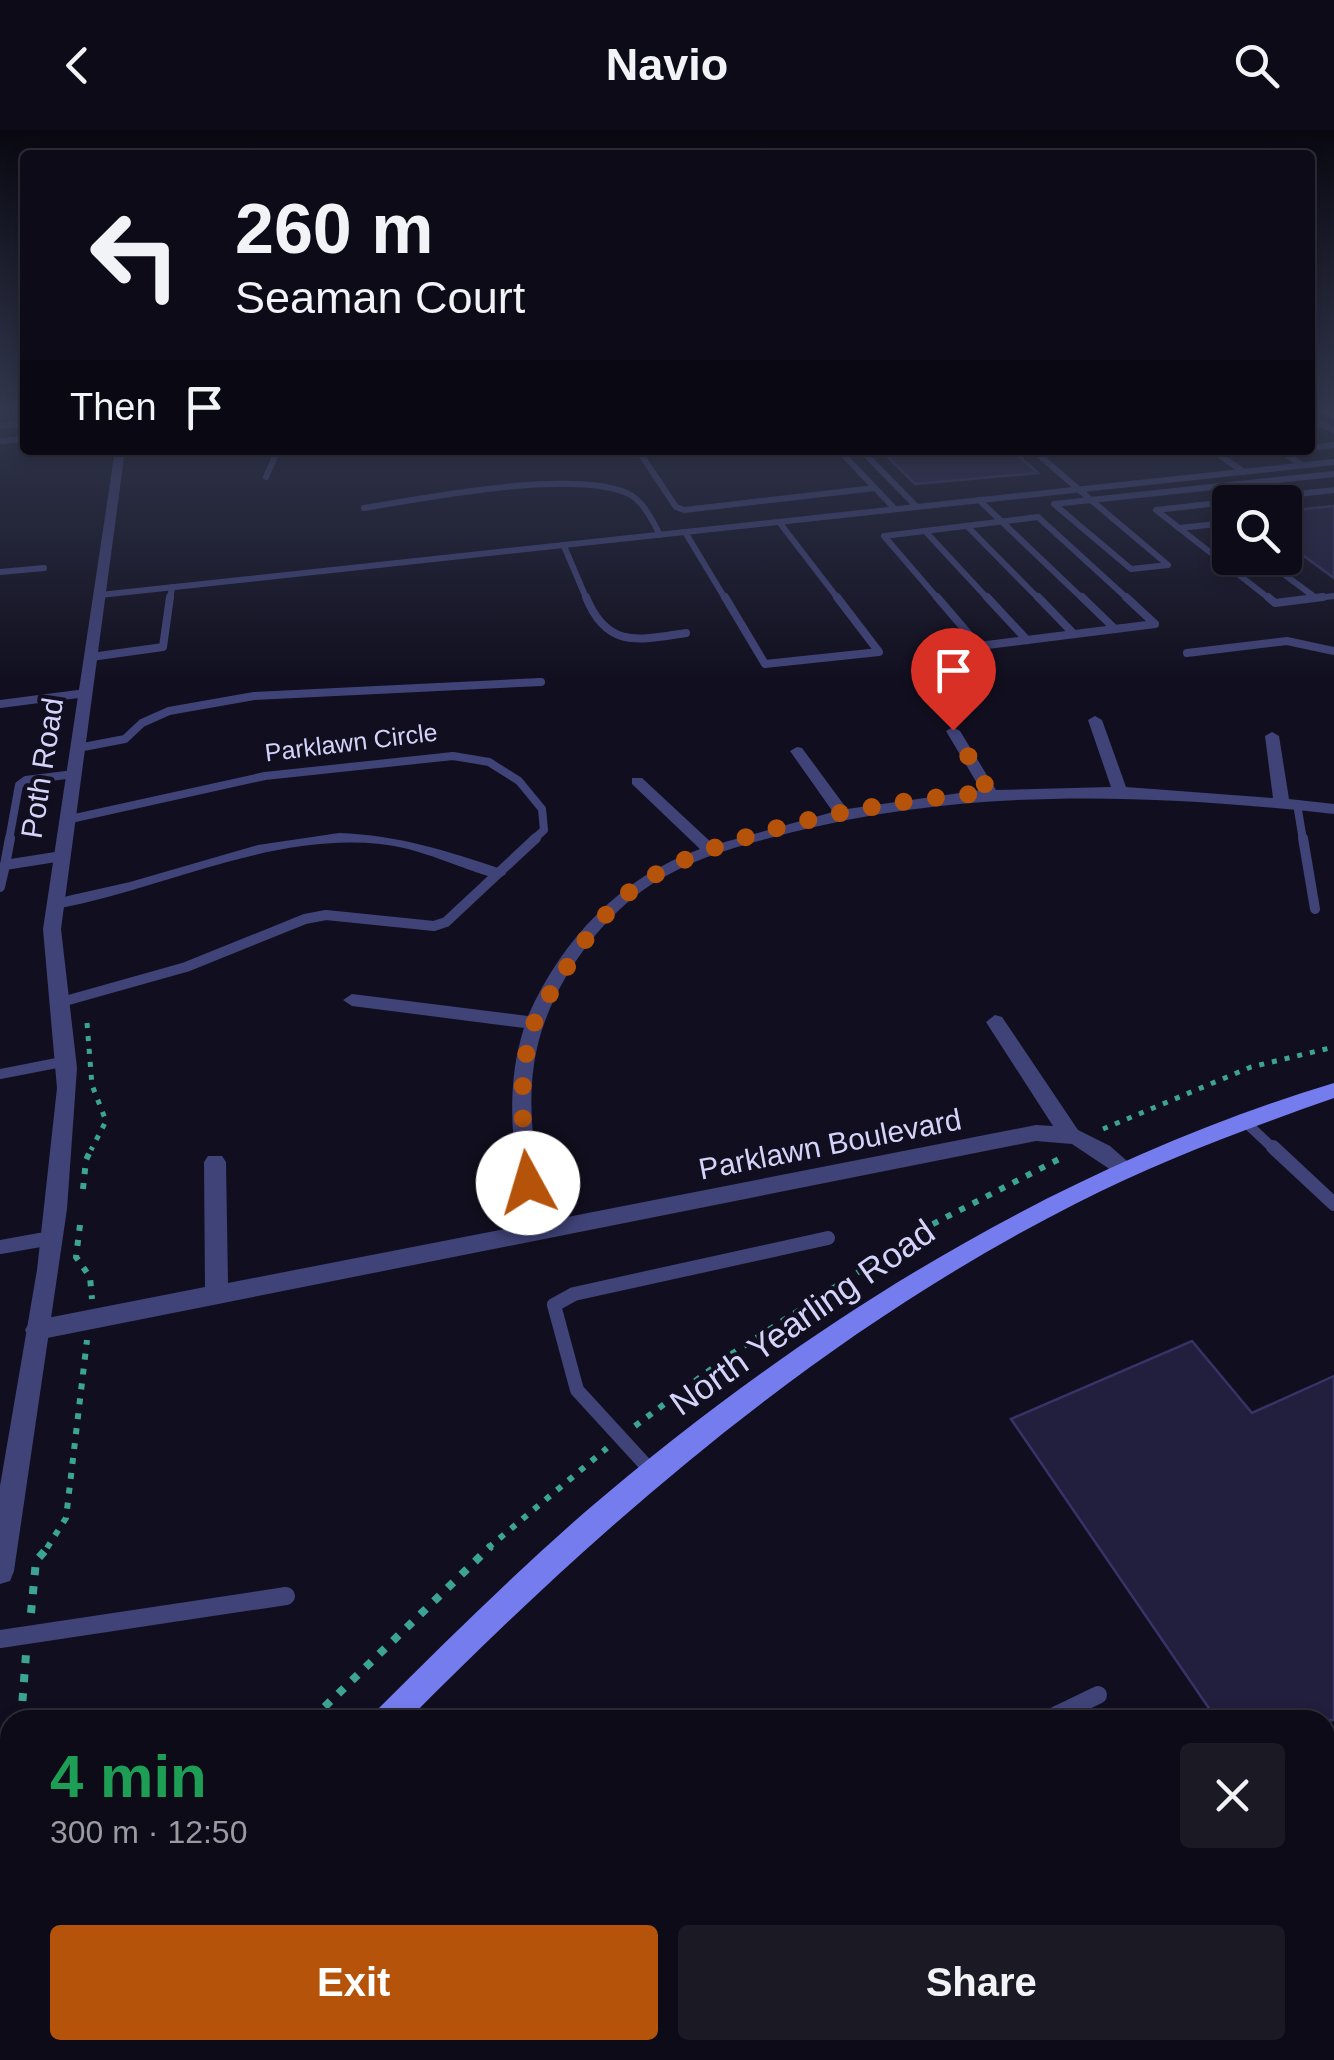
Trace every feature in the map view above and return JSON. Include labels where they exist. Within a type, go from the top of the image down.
[{"type":"main road","name":"North Yearling Road","points":[[397,1710],[517,1590],[653,1473],[748,1398],[918,1279],[1124,1168],[1242,1119],[1334,1090]]},
{"type":"street","name":"Poth Road","points":[[0,1571],[51,1238],[67,1062],[52,954],[56,904],[113,502]]},
{"type":"street","points":[[1095,720],[1119,790]]},
{"type":"street","points":[[953,730],[990,793]]},
{"type":"street","points":[[1272,736],[1290,804]]},
{"type":"street","points":[[797,751],[842,812]]},
{"type":"street","points":[[637,781],[710,850]]},
{"type":"street","points":[[538,1231],[520,1107],[534,1022],[573,957],[626,894],[656,875],[710,850],[842,812],[990,793],[1119,790],[1334,809]]},
{"type":"street","points":[[56,904],[141,888],[295,844],[346,838],[405,843],[498,874]]},
{"type":"street","points":[[352,1000],[534,1022]]},
{"type":"street","points":[[995,1022],[1069,1133],[1100,1148],[1124,1168]]},
{"type":"street","name":"Parklawn Boulevard","points":[[37,1330],[1036,1133],[1069,1133]]},
{"type":"street","points":[[214,1162],[217,1294]]},
{"type":"lane","points":[[364,508],[415,502]]},
{"type":"lane","points":[[639,502],[660,535]]},
{"type":"lane","points":[[673,502],[684,510],[753,502]]},
{"type":"lane","points":[[888,502],[894,509]]},
{"type":"lane","points":[[911,502],[916,507]]},
{"type":"lane","points":[[100,594],[960,502]]},
{"type":"lane","points":[[981,502],[1114,629]]},
{"type":"lane","points":[[1072,502],[1054,504],[1131,569],[1168,565],[1093,502]]},
{"type":"lane","points":[[1227,502],[1156,510],[1275,603],[1334,596]]},
{"type":"lane","points":[[1038,517],[1155,624],[979,646],[884,536],[967,526],[1038,517]]},
{"type":"lane","points":[[685,532],[765,664],[880,652],[779,522]]},
{"type":"lane","points":[[1179,528],[1212,525]]},
{"type":"lane","points":[[967,526],[1074,634]]},
{"type":"lane","points":[[925,531],[1027,640]]},
{"type":"lane","points":[[564,546],[596,622],[605,632],[627,638],[686,633]]},
{"type":"lane","points":[[0,572],[44,568]]},
{"type":"lane","points":[[1285,575],[1316,598]]},
{"type":"lane","points":[[91,657],[163,647],[172,587]]},
{"type":"lane","points":[[1188,653],[1287,641],[1334,651]]},
{"type":"lane","points":[[78,748],[125,739],[142,723],[169,711],[254,696],[540,682]]},
{"type":"lane","points":[[0,704],[86,693]]},
{"type":"lane","name":"Parklawn Circle","points":[[58,1003],[172,972],[305,919],[326,915],[434,926],[446,922],[544,830],[545,819],[519,781],[471,757],[370,762],[265,776],[66,820]]},
{"type":"lane","points":[[0,887],[19,786],[26,780],[74,774]]},
{"type":"lane","points":[[1290,804],[1315,908]]},
{"type":"lane","points":[[4,865],[62,856]]},
{"type":"lane","points":[[0,1074],[67,1062]]},
{"type":"lane","points":[[1242,1119],[1328,1190],[1334,1204]]},
{"type":"lane","points":[[0,1247],[51,1238]]},
{"type":"lane","points":[[653,1473],[577,1390],[554,1305],[574,1294],[828,1238]]},
{"type":"lane","points":[[0,1638],[286,1596]]},
{"type":"lane","points":[[1067,1710],[1098,1695]]},
{"type":"building","points":[[1334,506],[1334,578],[1302,554],[1302,509]]},
{"type":"building","points":[[1192,1341],[1252,1413],[1334,1376],[1334,1710],[1210,1710],[1011,1419]]},
{"type":"route","points":[[528,1183],[520,1107],[534,1022],[573,957],[626,894],[710,850],[842,812],[949,795],[990,793],[953,730]]}]
